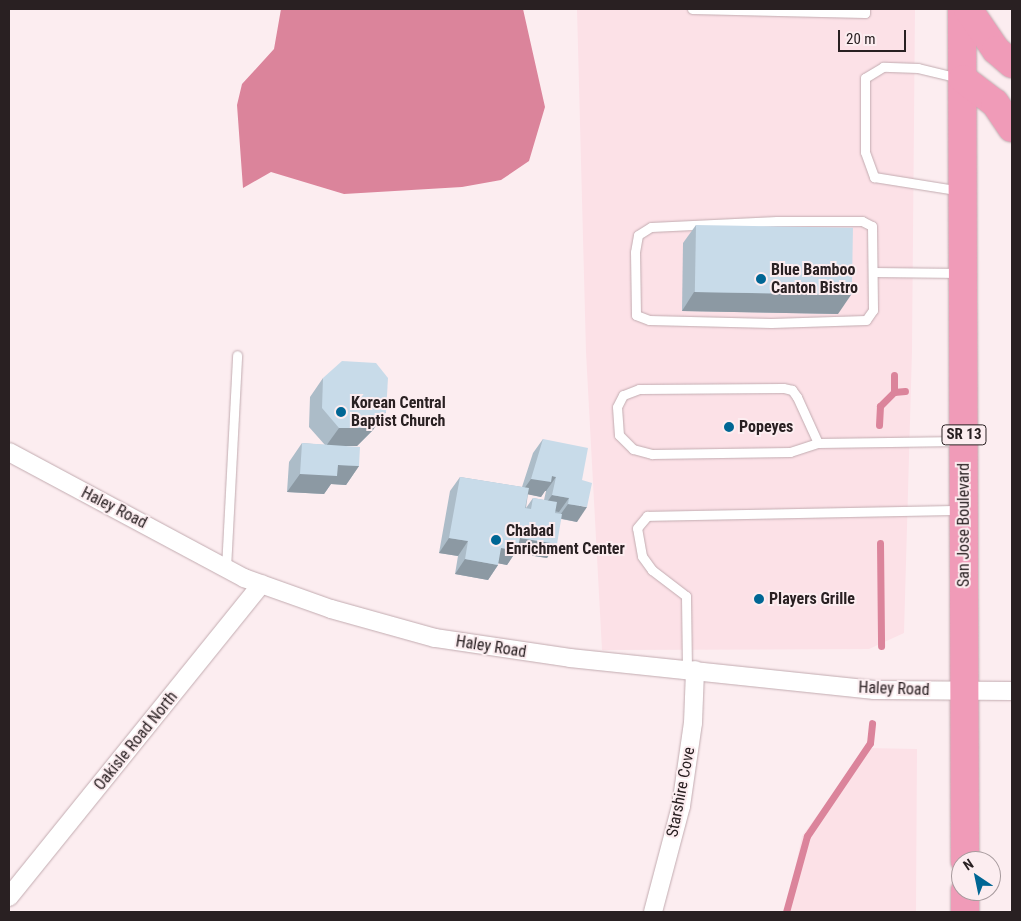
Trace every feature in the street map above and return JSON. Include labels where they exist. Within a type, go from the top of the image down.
[{"type":"main road","name":"San Jose Boulevard","points":[[962,9],[965,851]]},
{"type":"main road","points":[[968,9],[996,50],[1012,64]]},
{"type":"main road","points":[[963,79],[996,103],[1012,128]]},
{"type":"street","name":"Haley Road","points":[[9,452],[226,568],[262,584],[331,609],[435,638],[570,658],[691,669],[874,690],[1012,692]]},
{"type":"street","name":"Oakisle Road North","points":[[9,897],[262,584]]},
{"type":"street","name":"Starshire Cove","points":[[652,912],[680,806],[693,722],[691,669]]},
{"type":"lane","points":[[692,9],[864,13],[864,9]]},
{"type":"lane","points":[[963,79],[918,68],[883,67],[865,78],[865,152],[874,177],[964,192]]},
{"type":"lane","points":[[862,221],[872,226],[873,272],[873,310],[866,320],[771,323],[668,321],[649,320],[636,315],[638,235],[651,227],[862,221]]},
{"type":"lane","points":[[873,272],[964,273]]},
{"type":"lane","points":[[226,568],[237,355]]},
{"type":"lane","points":[[818,443],[797,397],[792,390],[783,388],[639,388],[623,395],[617,407],[619,435],[641,453],[790,452],[818,443],[964,441]]},
{"type":"lane","points":[[691,669],[686,596],[652,570],[642,556],[637,528],[647,516],[964,510]]},
{"type":"shaded area","points":[[281,9],[523,9],[545,107],[529,161],[501,180],[462,187],[344,194],[271,172],[243,188],[237,105],[242,84],[274,49]]},
{"type":"shaded area","points":[[577,9],[915,9],[912,351],[904,633],[869,649],[602,650],[586,352]]},
{"type":"shaded area","points":[[867,748],[917,749],[916,912],[786,912],[802,836]]},
{"type":"building","name":"Blue Bamboo Canton Bistro","points":[[696,225],[853,228],[852,295],[695,292]]},
{"type":"building","points":[[342,361],[376,363],[388,378],[386,412],[370,428],[339,428],[322,408],[323,378]]},
{"type":"building","points":[[543,439],[588,448],[582,480],[592,483],[587,507],[568,504],[569,498],[552,495],[556,477],[552,476],[551,482],[531,479]]},
{"type":"building","points":[[302,443],[360,447],[359,466],[338,465],[337,476],[300,474]]},
{"type":"building","name":"Chabad Enrichment Center","points":[[460,477],[529,488],[525,508],[531,509],[533,498],[557,502],[555,513],[562,514],[557,544],[520,538],[517,551],[501,548],[498,565],[465,559],[468,541],[449,538]]},
{"type":"waterway","points":[[879,425],[880,406],[894,392],[894,375]]},
{"type":"waterway","points":[[894,392],[905,391]]},
{"type":"waterway","points":[[880,543],[881,646]]},
{"type":"waterway","points":[[786,912],[807,836],[870,743],[872,723]]},
{"type":"place","name":"Blue Bamboo Canton Bistro","points":[[761,279]]},
{"type":"place","name":"Korean Central Baptist Church","points":[[341,412]]},
{"type":"place","name":"Popeyes","points":[[729,427]]},
{"type":"place","name":"Chabad Enrichment Center","points":[[496,540]]},
{"type":"place","name":"Players Grille","points":[[759,599]]}]
